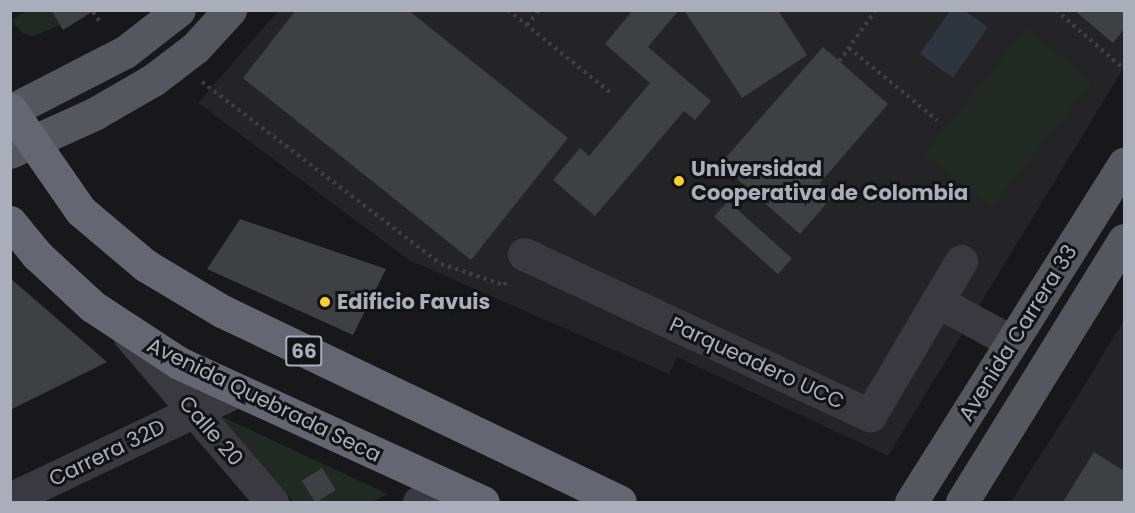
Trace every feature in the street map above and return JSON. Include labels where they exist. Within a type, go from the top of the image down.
[{"type":"highway","name":"66","points":[[11,110],[21,147],[81,211],[114,242],[188,293],[620,502]]},
{"type":"highway","name":"Avenida Quebrada Seca","points":[[10,222],[64,282],[126,331],[236,391],[483,502]]},
{"type":"main road","points":[[11,110],[125,52],[179,10]]},
{"type":"main road","points":[[21,147],[111,105],[177,64],[230,10]]},
{"type":"main road","name":"Avenida Carrera 33","points":[[910,502],[1125,164]]},
{"type":"main road","name":"Avenida Carrera 33","points":[[962,502],[1125,240]]},
{"type":"street","name":"Parqueadero UCC","points":[[524,254],[870,416],[961,261]]},
{"type":"street","points":[[937,301],[1012,342]]},
{"type":"street","name":"Calle 20","points":[[126,331],[272,502]]},
{"type":"street","name":"Carrera 32D","points":[[10,499],[236,391]]},
{"type":"street","points":[[419,502],[450,487]]},
{"type":"path","points":[[508,10],[611,93]]},
{"type":"path","points":[[526,25],[539,10]]},
{"type":"path","points":[[839,61],[876,10]]},
{"type":"path","points":[[1056,10],[1125,69]]},
{"type":"path","points":[[93,12],[100,22]]},
{"type":"path","points":[[849,48],[937,120]]},
{"type":"path","points":[[177,64],[441,264],[504,285],[524,254]]},
{"type":"shaded area","points":[[27,11],[51,11],[60,25],[34,36],[22,33],[11,20]]},
{"type":"shaded area","name":"Universidad Cooperativa de Colombia","points":[[278,11],[1124,11],[1124,67],[888,456],[677,357],[669,374],[409,260],[198,103]]},
{"type":"shaded area","points":[[950,11],[965,11],[988,27],[953,78],[920,54]]},
{"type":"shaded area","points":[[1026,28],[1093,82],[991,208],[924,154]]},
{"type":"shaded area","points":[[1124,320],[1124,502],[1011,502],[1076,399]]},
{"type":"shaded area","points":[[216,414],[388,494],[372,502],[294,502]]},
{"type":"building","points":[[51,10],[95,10],[63,30]]},
{"type":"building","points":[[296,10],[408,10],[568,138],[471,260],[243,78]]},
{"type":"building","points":[[633,10],[679,10],[648,47],[711,101],[695,120],[684,111],[595,216],[553,180],[580,148],[589,156],[650,83],[605,44]]},
{"type":"building","points":[[684,10],[778,10],[807,55],[742,98]]},
{"type":"building","points":[[1074,10],[1124,10],[1124,29],[1113,43]]},
{"type":"building","points":[[823,47],[888,104],[820,183],[833,196],[800,234],[720,164]]},
{"type":"building","points":[[728,201],[792,259],[778,274],[714,217]]},
{"type":"building","name":"Edificio Favuis","points":[[240,219],[386,269],[353,335],[207,269]]},
{"type":"building","points":[[10,278],[107,362],[10,410]]},
{"type":"building","points":[[1094,452],[1124,471],[1124,502],[1063,502]]},
{"type":"building","points":[[322,468],[336,490],[315,502],[302,481]]},
{"type":"place","name":"Universidad Cooperativa de Colombia","points":[[679,181]]},
{"type":"place","name":"Edificio Favuis","points":[[325,302]]}]
